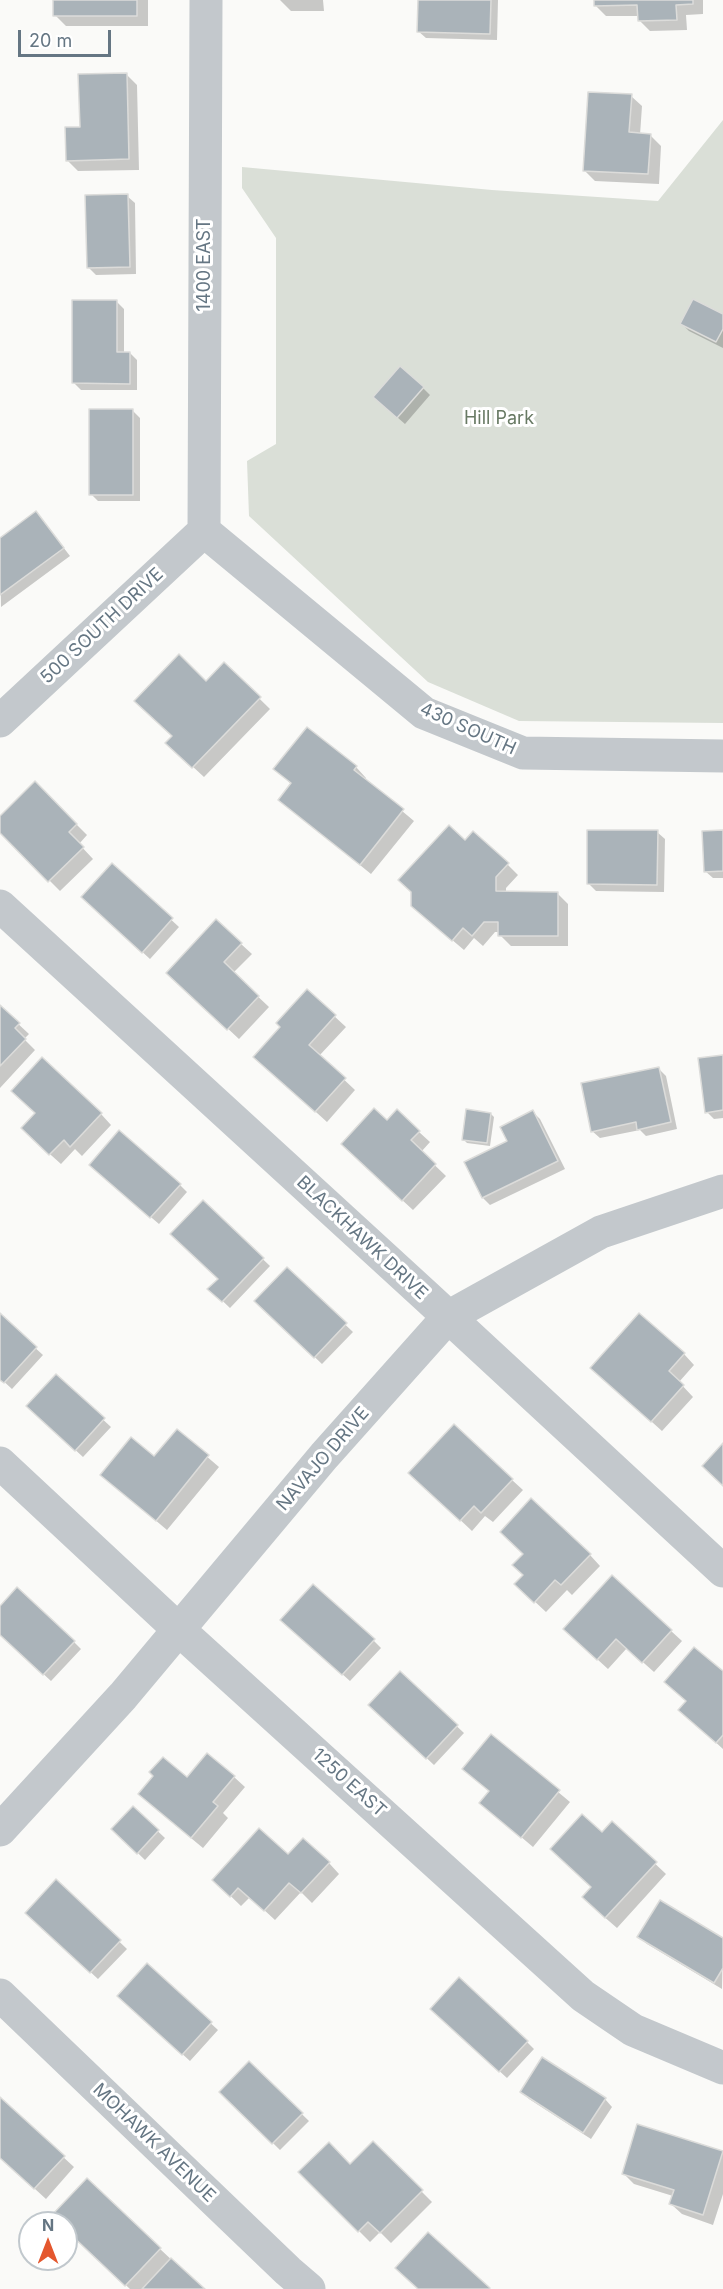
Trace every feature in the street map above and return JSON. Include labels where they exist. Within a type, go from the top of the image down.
[{"type":"street","name":"1400 EAST","points":[[204,531],[206,0]]},
{"type":"street","name":"500 SOUTH DRIVE","points":[[0,721],[204,531]]},
{"type":"street","name":"430 SOUTH","points":[[204,531],[424,713],[523,753],[723,756]]},
{"type":"street","name":"BLACKHAWK DRIVE","points":[[0,906],[723,1571]]},
{"type":"street","name":"NAVAJO DRIVE","points":[[0,1830],[123,1696],[324,1456],[448,1317],[601,1232],[723,1191]]},
{"type":"street","name":"1250 EAST","points":[[0,1463],[178,1629],[583,1996],[633,2030],[723,2068]]},
{"type":"street","name":"MOHAWK AVENUE","points":[[0,1995],[309,2289]]},
{"type":"green space","name":"Hill Park","points":[[723,120],[723,723],[519,721],[428,682],[249,516],[247,461],[276,444],[276,238],[242,188],[242,167],[492,190],[658,201]]},
{"type":"building","points":[[53,0],[137,0],[137,16],[53,16]]},
{"type":"building","points":[[418,0],[491,0],[490,34],[417,32]]},
{"type":"building","points":[[594,0],[693,0],[693,4],[676,5],[677,20],[638,21],[637,5],[594,6]]},
{"type":"building","points":[[127,73],[129,159],[66,161],[65,127],[80,127],[78,74]]},
{"type":"building","points":[[588,92],[632,94],[629,132],[651,134],[648,174],[583,171]]},
{"type":"building","points":[[128,194],[130,267],[87,268],[85,195]]},
{"type":"building","points":[[693,299],[723,314],[723,329],[716,342],[680,324]]},
{"type":"building","points":[[72,300],[117,300],[117,352],[130,352],[130,384],[72,383]]},
{"type":"building","points":[[400,366],[424,387],[397,418],[373,397]]},
{"type":"building","points":[[89,409],[133,409],[133,495],[89,495]]},
{"type":"building","points":[[36,511],[64,548],[0,595],[0,538]]},
{"type":"building","points":[[179,654],[206,681],[224,662],[261,697],[192,768],[165,743],[172,736],[134,701]]},
{"type":"building","points":[[307,727],[357,766],[354,770],[404,809],[360,865],[278,800],[291,783],[273,769]]},
{"type":"building","points":[[35,781],[77,824],[69,832],[84,847],[48,882],[0,833],[0,816]]},
{"type":"building","points":[[449,825],[465,840],[473,831],[509,863],[496,877],[496,891],[558,892],[558,936],[498,936],[498,922],[484,922],[472,936],[463,928],[452,941],[411,906],[411,892],[398,880]]},
{"type":"building","points":[[587,830],[658,830],[657,885],[587,884]]},
{"type":"building","points":[[723,830],[723,871],[704,872],[702,831]]},
{"type":"building","points":[[112,863],[173,918],[142,953],[81,897]]},
{"type":"building","points":[[216,919],[242,943],[224,962],[259,996],[227,1030],[166,973]]},
{"type":"building","points":[[307,989],[336,1015],[309,1045],[346,1078],[315,1112],[253,1057],[280,1027],[276,1023]]},
{"type":"building","points":[[0,1005],[20,1023],[15,1028],[26,1039],[0,1066]]},
{"type":"building","points":[[723,1055],[723,1110],[705,1113],[698,1058]]},
{"type":"building","points":[[42,1057],[102,1113],[70,1147],[64,1140],[49,1155],[21,1128],[35,1113],[11,1091]]},
{"type":"building","points":[[659,1067],[671,1122],[637,1130],[636,1122],[591,1132],[581,1083]]},
{"type":"building","points":[[374,1108],[387,1120],[397,1109],[420,1131],[411,1140],[436,1164],[402,1201],[341,1144]]},
{"type":"building","points":[[466,1109],[491,1113],[487,1143],[462,1140]]},
{"type":"building","points":[[533,1110],[558,1161],[482,1198],[464,1162],[507,1141],[500,1127]]},
{"type":"building","points":[[119,1130],[181,1184],[150,1218],[89,1165]]},
{"type":"building","points":[[203,1200],[264,1258],[222,1302],[207,1289],[218,1279],[170,1234]]},
{"type":"building","points":[[287,1267],[347,1323],[314,1358],[254,1301]]},
{"type":"building","points":[[0,1313],[37,1347],[4,1383],[0,1380]]},
{"type":"building","points":[[639,1313],[685,1353],[669,1371],[684,1385],[651,1422],[590,1368]]},
{"type":"building","points":[[56,1374],[105,1418],[75,1451],[26,1406]]},
{"type":"building","points":[[454,1424],[513,1479],[481,1513],[474,1506],[460,1521],[408,1473]]},
{"type":"building","points":[[177,1429],[209,1455],[156,1521],[100,1475],[131,1437],[154,1456]]},
{"type":"building","points":[[723,1443],[723,1486],[702,1466]]},
{"type":"building","points":[[531,1498],[591,1554],[561,1585],[555,1580],[534,1603],[514,1584],[523,1575],[512,1565],[523,1554],[500,1532]]},
{"type":"building","points":[[612,1575],[672,1630],[642,1663],[616,1639],[597,1660],[563,1629]]},
{"type":"building","points":[[313,1584],[375,1639],[342,1675],[280,1620]]},
{"type":"building","points":[[17,1587],[75,1641],[43,1675],[0,1635],[0,1606]]},
{"type":"building","points":[[694,1647],[723,1671],[723,1735],[716,1743],[678,1710],[686,1701],[664,1682]]},
{"type":"building","points":[[400,1671],[458,1725],[426,1759],[368,1705]]},
{"type":"building","points":[[491,1734],[560,1790],[521,1838],[479,1803],[489,1791],[462,1769]]},
{"type":"building","points":[[207,1753],[235,1776],[213,1802],[218,1806],[191,1838],[138,1794],[153,1776],[149,1772],[163,1757],[187,1777]]},
{"type":"building","points":[[133,1806],[159,1830],[137,1854],[111,1829]]},
{"type":"building","points":[[582,1814],[602,1832],[612,1821],[657,1862],[605,1918],[582,1897],[591,1887],[550,1849]]},
{"type":"building","points":[[259,1828],[288,1854],[303,1838],[330,1862],[301,1893],[289,1883],[264,1911],[238,1888],[230,1897],[212,1880]]},
{"type":"building","points":[[56,1879],[121,1940],[90,1973],[25,1913]]},
{"type":"building","points":[[660,1900],[723,1938],[723,1968],[714,1983],[637,1937]]},
{"type":"building","points":[[147,1963],[212,2022],[182,2055],[117,1996]]},
{"type":"building","points":[[459,1977],[528,2041],[499,2072],[430,2009]]},
{"type":"building","points":[[542,2057],[606,2098],[583,2133],[520,2092]]},
{"type":"building","points":[[249,2061],[303,2113],[272,2144],[219,2092]]},
{"type":"building","points":[[0,2097],[65,2156],[34,2189],[0,2158]]},
{"type":"building","points":[[637,2124],[723,2151],[703,2215],[669,2204],[674,2190],[622,2174]]},
{"type":"building","points":[[373,2141],[423,2190],[380,2233],[368,2222],[358,2232],[298,2172],[329,2142],[350,2164]]},
{"type":"building","points":[[87,2178],[161,2248],[125,2286],[78,2241],[78,2211],[56,2211]]},
{"type":"building","points":[[428,2232],[490,2288],[418,2289],[395,2268]]},
{"type":"building","points":[[171,2258],[205,2289],[142,2289]]}]
